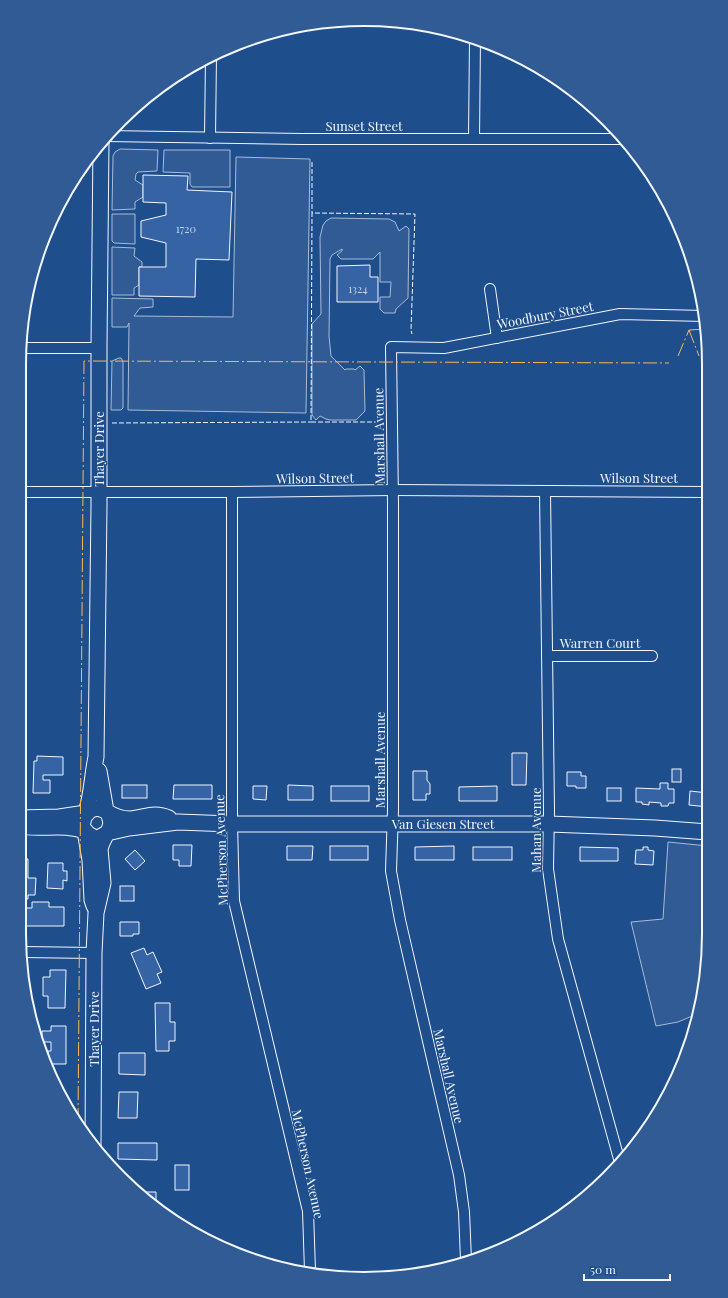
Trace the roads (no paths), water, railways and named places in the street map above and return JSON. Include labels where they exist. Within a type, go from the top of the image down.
[{"type":"street","points":[[474,139],[475,45]]},
{"type":"street","points":[[210,138],[211,63]]},
{"type":"street","name":"Sunset Street","points":[[115,136],[302,139],[474,139],[613,136]]},
{"type":"street","name":"Thayer Drive","points":[[101,152],[96,757],[106,812]]},
{"type":"street","points":[[490,289],[497,338]]},
{"type":"street","name":"Woodbury Street","points":[[391,348],[444,348],[620,314],[698,316]]},
{"type":"street","points":[[27,348],[99,348]]},
{"type":"street","name":"Marshall Avenue","points":[[391,348],[393,490],[393,824],[391,871],[400,920],[459,1175],[464,1212],[466,1256]]},
{"type":"street","name":"Wilson Street","points":[[26,492],[393,490],[702,492]]},
{"type":"street","name":"Mahan Avenue","points":[[546,491],[549,824],[548,869],[558,938],[618,1157]]},
{"type":"street","name":"McPherson Avenue","points":[[232,492],[232,824],[234,901],[308,1211],[310,1268]]},
{"type":"street","name":"Warren Court","points":[[548,656],[652,656]]},
{"type":"street","name":"Thayer Drive","points":[[86,813],[92,788],[92,775],[96,757]]},
{"type":"street","points":[[26,818],[59,817],[86,813],[98,808],[109,815],[111,823],[107,833],[104,836],[96,838],[85,831],[64,827],[26,827]]},
{"type":"street","name":"Van Giesen Street","points":[[106,812],[131,819],[146,815],[159,815],[178,822]]},
{"type":"street","points":[[85,831],[82,822],[86,813]]},
{"type":"street","name":"Van Giesen Street","points":[[107,833],[129,828],[178,822],[232,824],[549,824],[655,828],[702,832]]},
{"type":"street","name":"Thayer Drive","points":[[85,831],[90,860],[92,900],[96,912]]},
{"type":"street","name":"Thayer Drive","points":[[93,1136],[94,953],[96,912],[103,883],[100,849],[107,833]]},
{"type":"street","points":[[27,952],[94,953]]}]
